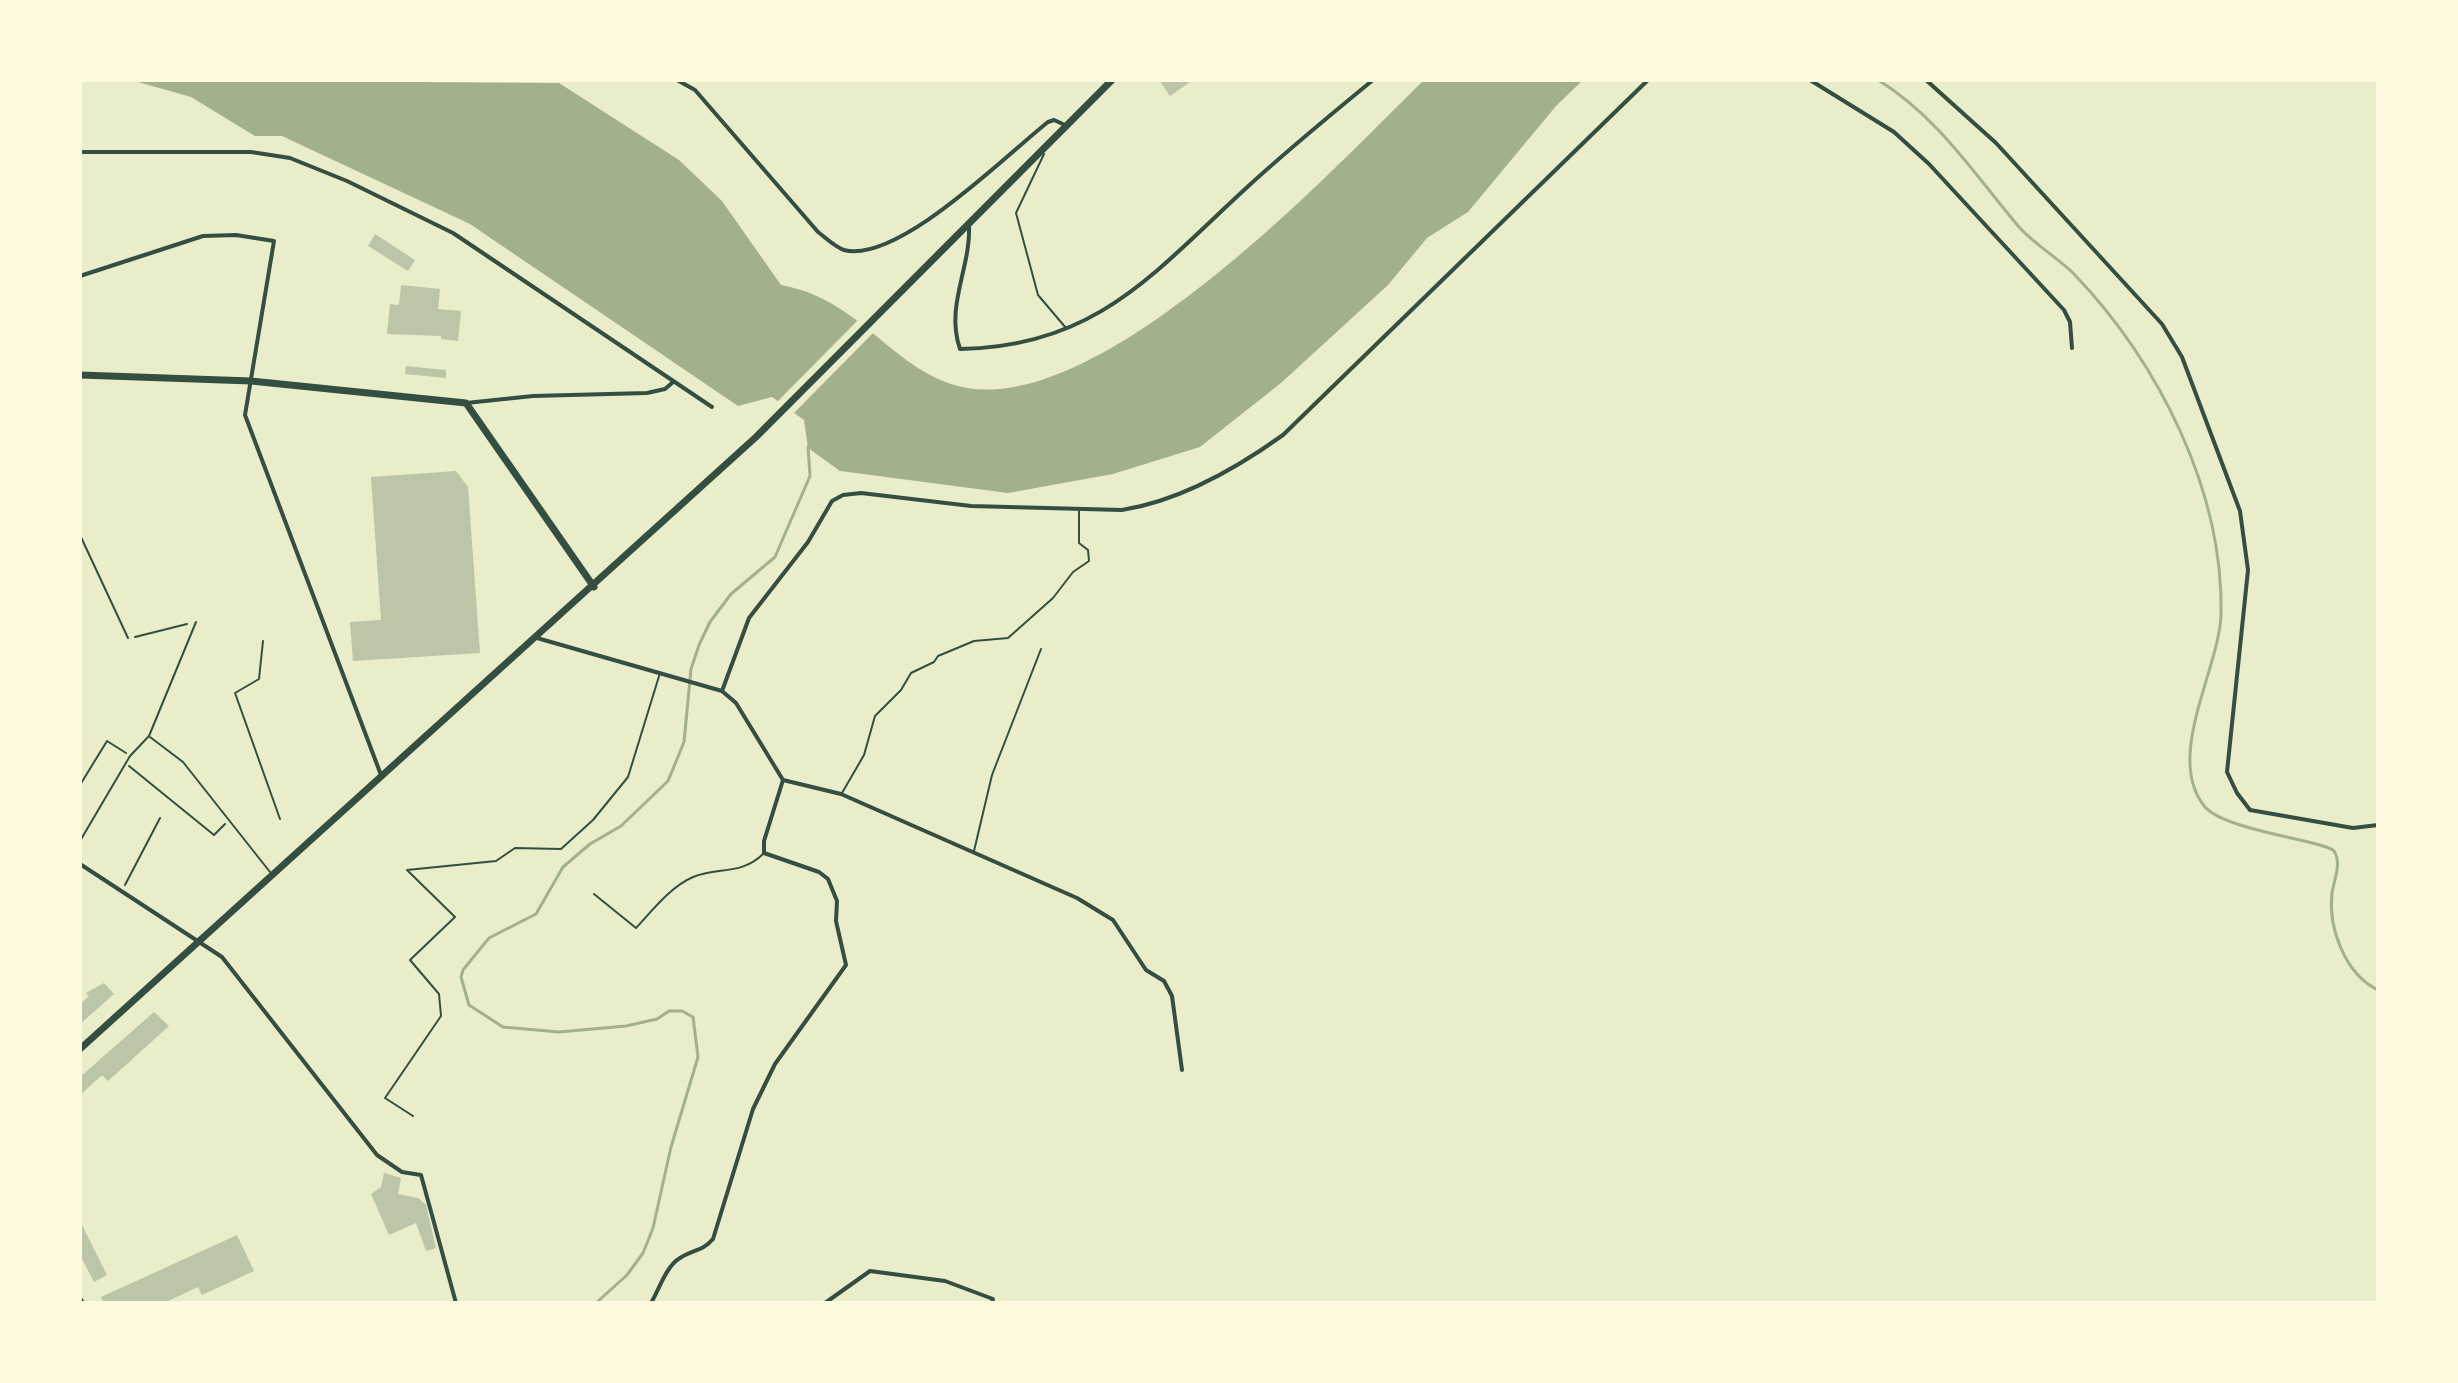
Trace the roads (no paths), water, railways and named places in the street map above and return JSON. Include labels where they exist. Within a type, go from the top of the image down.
[{"type":"main road","points":[[80,1049],[594,587],[767,425],[1112,80]]},
{"type":"main road","points":[[80,375],[251,381],[466,403],[594,587]]},
{"type":"street","points":[[677,80],[695,90],[818,232],[842,249],[859,251],[901,236],[931,219],[1048,122],[1054,120],[1066,126]]},
{"type":"street","points":[[969,223],[970,251],[953,323],[960,349],[1026,343],[1067,329],[1105,311],[1134,291],[1282,155],[1373,80]]},
{"type":"street","points":[[722,691],[749,618],[808,542],[832,501],[843,495],[903,496],[987,507],[1140,507],[1228,471],[1283,435],[1648,80]]},
{"type":"street","points":[[1810,80],[1894,132],[1929,164],[2064,310],[2070,322],[2072,348]]},
{"type":"street","points":[[1926,80],[1996,143],[2162,324],[2182,357],[2240,511],[2248,570],[2228,750],[2227,772],[2237,793],[2250,810],[2353,828],[2378,825]]},
{"type":"street","points":[[80,152],[251,152],[290,158],[347,181],[453,233],[712,407]]},
{"type":"street","points":[[80,276],[203,236],[236,235],[274,241],[245,415],[382,778]]},
{"type":"street","points":[[466,403],[533,396],[647,393],[665,389],[672,383]]},
{"type":"street","points":[[537,638],[722,691],[736,703],[783,780],[841,794],[1077,898],[1113,920],[1146,970],[1164,981],[1172,996],[1182,1070]]},
{"type":"street","points":[[651,1303],[672,1265],[680,1258],[705,1249],[713,1239],[753,1109],[775,1064],[846,965],[836,921],[837,901],[828,879],[819,872],[764,853],[764,841],[783,780]]},
{"type":"street","points":[[80,864],[222,957],[377,1155],[402,1172],[421,1175],[456,1303]]},
{"type":"street","points":[[825,1303],[870,1271],[945,1281],[993,1299],[992,1303]]},
{"type":"lane","points":[[1048,144],[1016,213],[1038,295],[1067,329]]},
{"type":"lane","points":[[841,794],[864,755],[875,716],[901,690],[911,673],[934,662],[938,656],[974,641],[1008,638],[1053,598],[1073,572],[1082,569],[1089,561],[1088,550],[1079,543],[1079,509]]},
{"type":"lane","points":[[80,535],[128,638]]},
{"type":"lane","points":[[80,841],[130,756],[149,736],[196,622]]},
{"type":"lane","points":[[263,641],[259,679],[235,693],[280,819]]},
{"type":"lane","points":[[974,852],[992,775],[1041,649]]},
{"type":"lane","points":[[413,1116],[385,1098],[441,1016],[439,994],[410,960],[455,917],[407,870],[496,861],[515,848],[561,849],[593,820],[628,777],[660,673]]},
{"type":"lane","points":[[149,736],[183,762],[273,876]]},
{"type":"lane","points":[[594,894],[636,928],[662,900],[692,877],[742,869],[764,853]]},
{"type":"waterway","points":[[1878,80],[1919,111],[1971,167],[2019,227],[2074,274],[2105,309],[2158,388],[2198,476],[2211,522],[2219,568],[2221,615],[2218,637],[2192,739],[2190,764],[2194,787],[2205,807],[2233,823],[2334,851],[2337,866],[2331,907],[2336,935],[2356,973],[2378,990]]},
{"type":"waterway","points":[[596,1303],[627,1275],[643,1253],[653,1228],[671,1147],[698,1057],[693,1017],[682,1011],[669,1011],[657,1019],[626,1026],[559,1032],[503,1027],[469,1005],[461,977],[463,970],[489,938],[536,914],[563,867],[590,844],[621,826],[668,781],[684,742],[691,669],[699,645],[710,622],[731,594],[775,557],[810,476],[808,447]]}]
